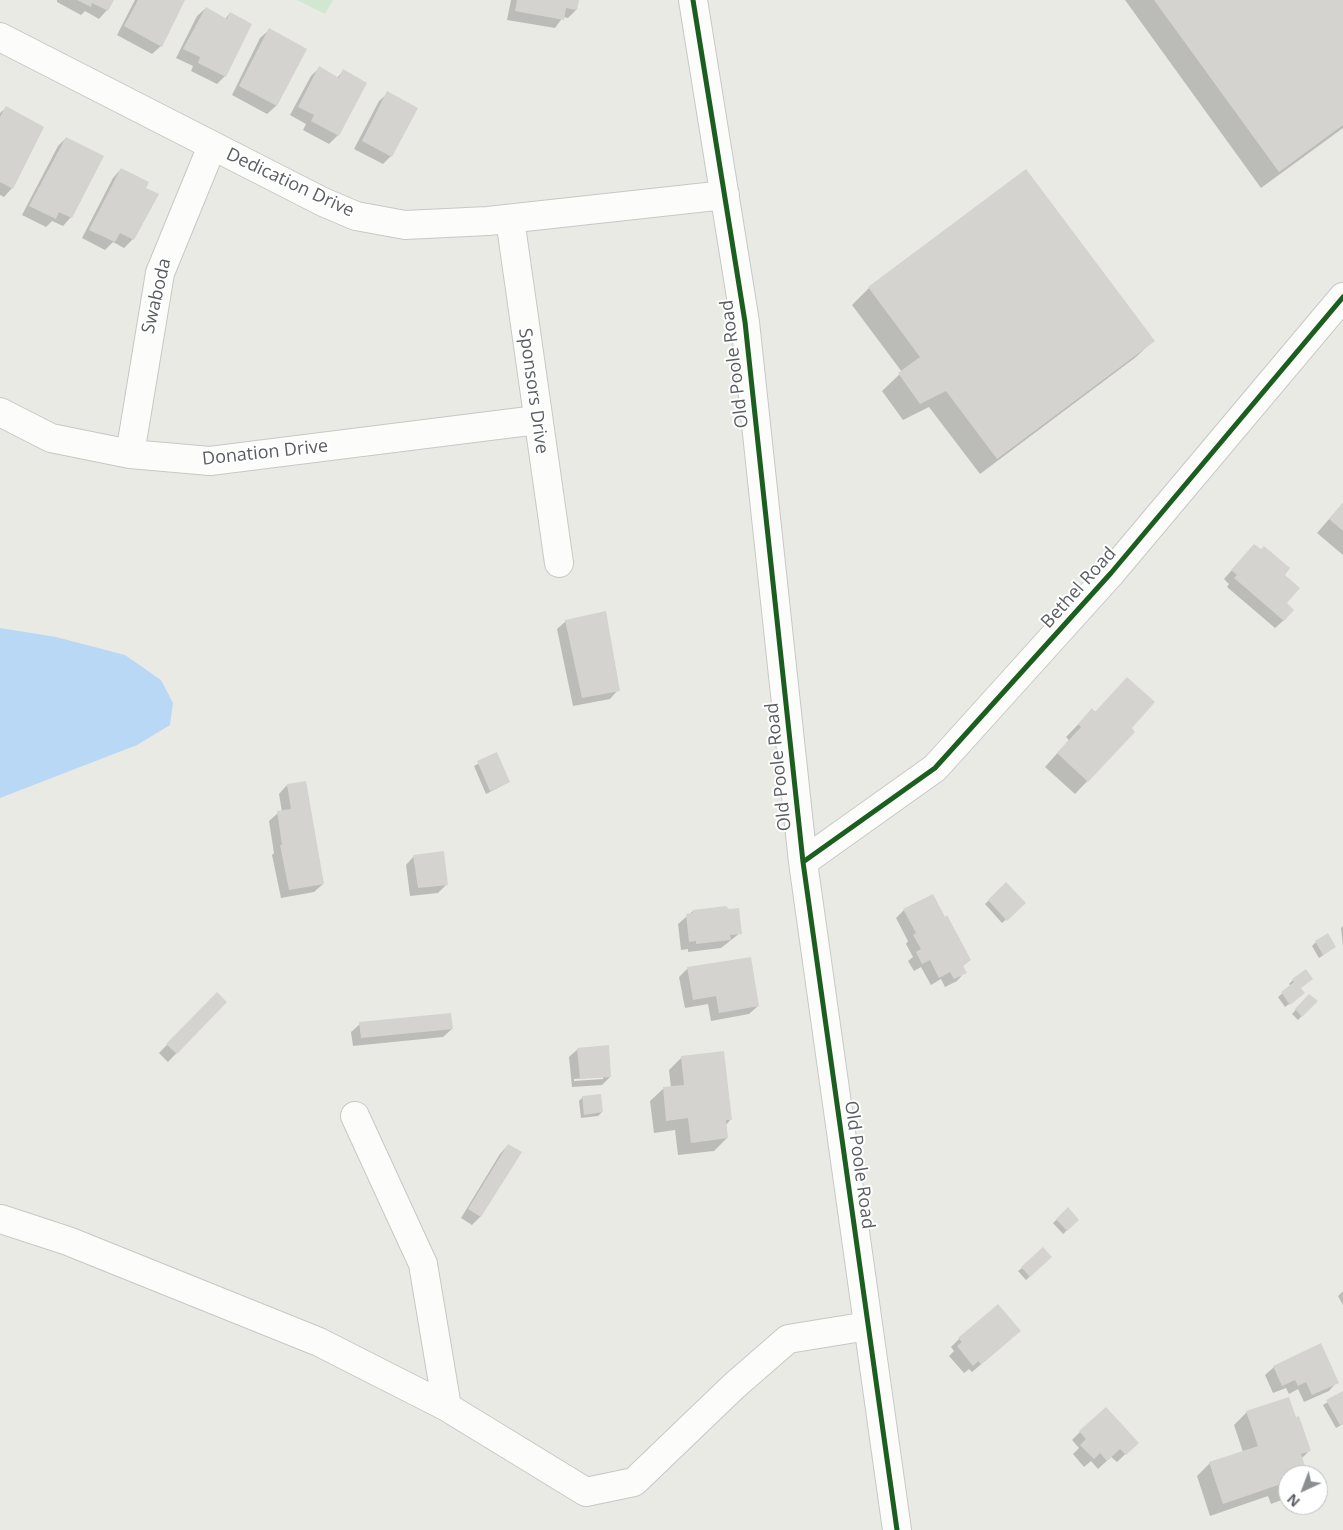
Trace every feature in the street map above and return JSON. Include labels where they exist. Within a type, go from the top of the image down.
[{"type":"street","name":"Old Poole Road","points":[[697,2],[725,195],[746,322],[803,862],[897,1530]]},
{"type":"street","name":"Dedication Drive","points":[[0,37],[323,202],[356,216],[405,225],[510,219],[725,195]]},
{"type":"street","name":"Swaboda","points":[[130,454],[160,272],[212,146]]},
{"type":"street","name":"Sponsors Drive","points":[[510,219],[537,420],[559,563]]},
{"type":"street","name":"Bethel Road","points":[[803,862],[935,768],[1111,573],[1343,297]]},
{"type":"street","name":"Donation Drive","points":[[0,412],[51,438],[130,454],[210,461],[537,420]]},
{"type":"street","points":[[356,1116],[423,1264],[447,1407]]},
{"type":"street","points":[[1,1219],[68,1241],[319,1342],[447,1407],[586,1492],[634,1482],[734,1386],[788,1339],[868,1326]]},
{"type":"green space","points":[[297,0],[333,0],[325,14]]},
{"type":"water","points":[[0,628],[56,637],[125,655],[161,680],[173,703],[170,725],[137,745],[0,798]]},
{"type":"building","points":[[77,0],[114,0],[108,11],[92,3],[91,7]]},
{"type":"building","points":[[138,0],[185,0],[162,47],[124,26]]},
{"type":"building","points":[[517,0],[579,0],[577,10],[566,8],[564,20],[515,11]]},
{"type":"building","points":[[1154,0],[1343,0],[1343,125],[1279,172]]},
{"type":"building","points":[[206,7],[227,19],[230,12],[252,24],[226,77],[198,63],[200,57],[183,49]]},
{"type":"building","points":[[269,28],[307,49],[277,106],[239,86]]},
{"type":"building","points":[[319,66],[339,78],[343,69],[367,83],[339,136],[311,121],[314,115],[298,107]]},
{"type":"building","points":[[387,91],[418,108],[392,157],[362,141]]},
{"type":"building","points":[[6,106],[44,127],[13,189],[0,182],[0,117]]},
{"type":"building","points":[[66,137],[104,156],[72,218],[59,212],[56,219],[29,206]]},
{"type":"building","points":[[121,168],[149,182],[146,188],[159,194],[134,240],[120,233],[115,242],[89,230]]},
{"type":"building","points":[[1026,169],[1155,341],[997,459],[946,391],[920,404],[898,373],[920,357],[868,287]]},
{"type":"building","points":[[1343,503],[1343,531],[1329,519]]},
{"type":"building","points":[[1254,544],[1261,549],[1264,546],[1290,568],[1285,575],[1300,588],[1287,603],[1294,610],[1284,621],[1234,578],[1237,575],[1231,570]]},
{"type":"building","points":[[606,611],[620,691],[582,698],[565,620]]},
{"type":"building","points":[[1127,677],[1155,702],[1132,728],[1135,732],[1088,782],[1057,753],[1081,727],[1078,724],[1092,708],[1095,712]]},
{"type":"building","points":[[497,752],[510,782],[490,791],[477,761]]},
{"type":"building","points":[[306,781],[324,884],[289,890],[280,845],[282,845],[277,811],[291,809],[287,784]]},
{"type":"building","points":[[444,851],[448,885],[418,888],[413,855]]},
{"type":"building","points":[[1006,882],[1026,903],[1007,921],[988,900]]},
{"type":"building","points":[[933,894],[945,917],[947,915],[971,960],[963,966],[967,973],[954,979],[950,972],[939,978],[930,960],[922,964],[916,952],[921,949],[913,935],[916,933],[903,909]]},
{"type":"building","points":[[726,906],[729,909],[739,908],[742,934],[730,935],[731,940],[696,944],[696,941],[689,942],[686,914],[693,913],[693,910]]},
{"type":"building","points":[[1328,933],[1336,947],[1323,955],[1315,941]]},
{"type":"building","points":[[751,957],[759,1006],[719,1013],[716,996],[693,1000],[687,967]]},
{"type":"building","points":[[1306,969],[1313,979],[1301,988],[1305,993],[1290,1005],[1281,992],[1294,982],[1292,979]]},
{"type":"building","points":[[217,992],[227,1002],[177,1054],[166,1044]]},
{"type":"building","points":[[1309,994],[1318,1001],[1302,1017],[1295,1009]]},
{"type":"building","points":[[451,1013],[453,1029],[361,1038],[359,1022]]},
{"type":"building","points":[[609,1045],[611,1077],[580,1079],[577,1048]]},
{"type":"building","points":[[724,1051],[732,1120],[726,1120],[728,1138],[691,1143],[688,1118],[666,1121],[663,1087],[684,1085],[681,1056]]},
{"type":"building","points":[[601,1094],[603,1112],[584,1115],[582,1096]]},
{"type":"building","points":[[508,1144],[522,1152],[481,1217],[468,1209]]},
{"type":"building","points":[[1068,1207],[1079,1220],[1067,1231],[1056,1219]]},
{"type":"building","points":[[1043,1247],[1052,1257],[1030,1277],[1021,1267]]},
{"type":"building","points":[[998,1304],[1021,1331],[981,1364],[978,1361],[973,1366],[957,1346],[962,1342],[958,1338]]},
{"type":"building","points":[[1321,1343],[1339,1383],[1312,1395],[1306,1382],[1298,1386],[1295,1380],[1282,1386],[1273,1366]]},
{"type":"building","points":[[1343,1391],[1343,1424],[1340,1425],[1326,1400]]},
{"type":"building","points":[[1289,1397],[1296,1417],[1299,1416],[1311,1451],[1301,1454],[1305,1465],[1278,1465],[1278,1485],[1223,1504],[1209,1462],[1258,1446],[1246,1411]]},
{"type":"building","points":[[1106,1407],[1139,1443],[1126,1455],[1120,1449],[1107,1461],[1100,1453],[1094,1459],[1080,1445],[1086,1439],[1079,1431]]},
{"type":"cycle path","points":[[693,0],[745,322],[803,862],[897,1530]]},
{"type":"cycle path","points":[[803,862],[935,768],[1111,573],[1343,297]]}]
